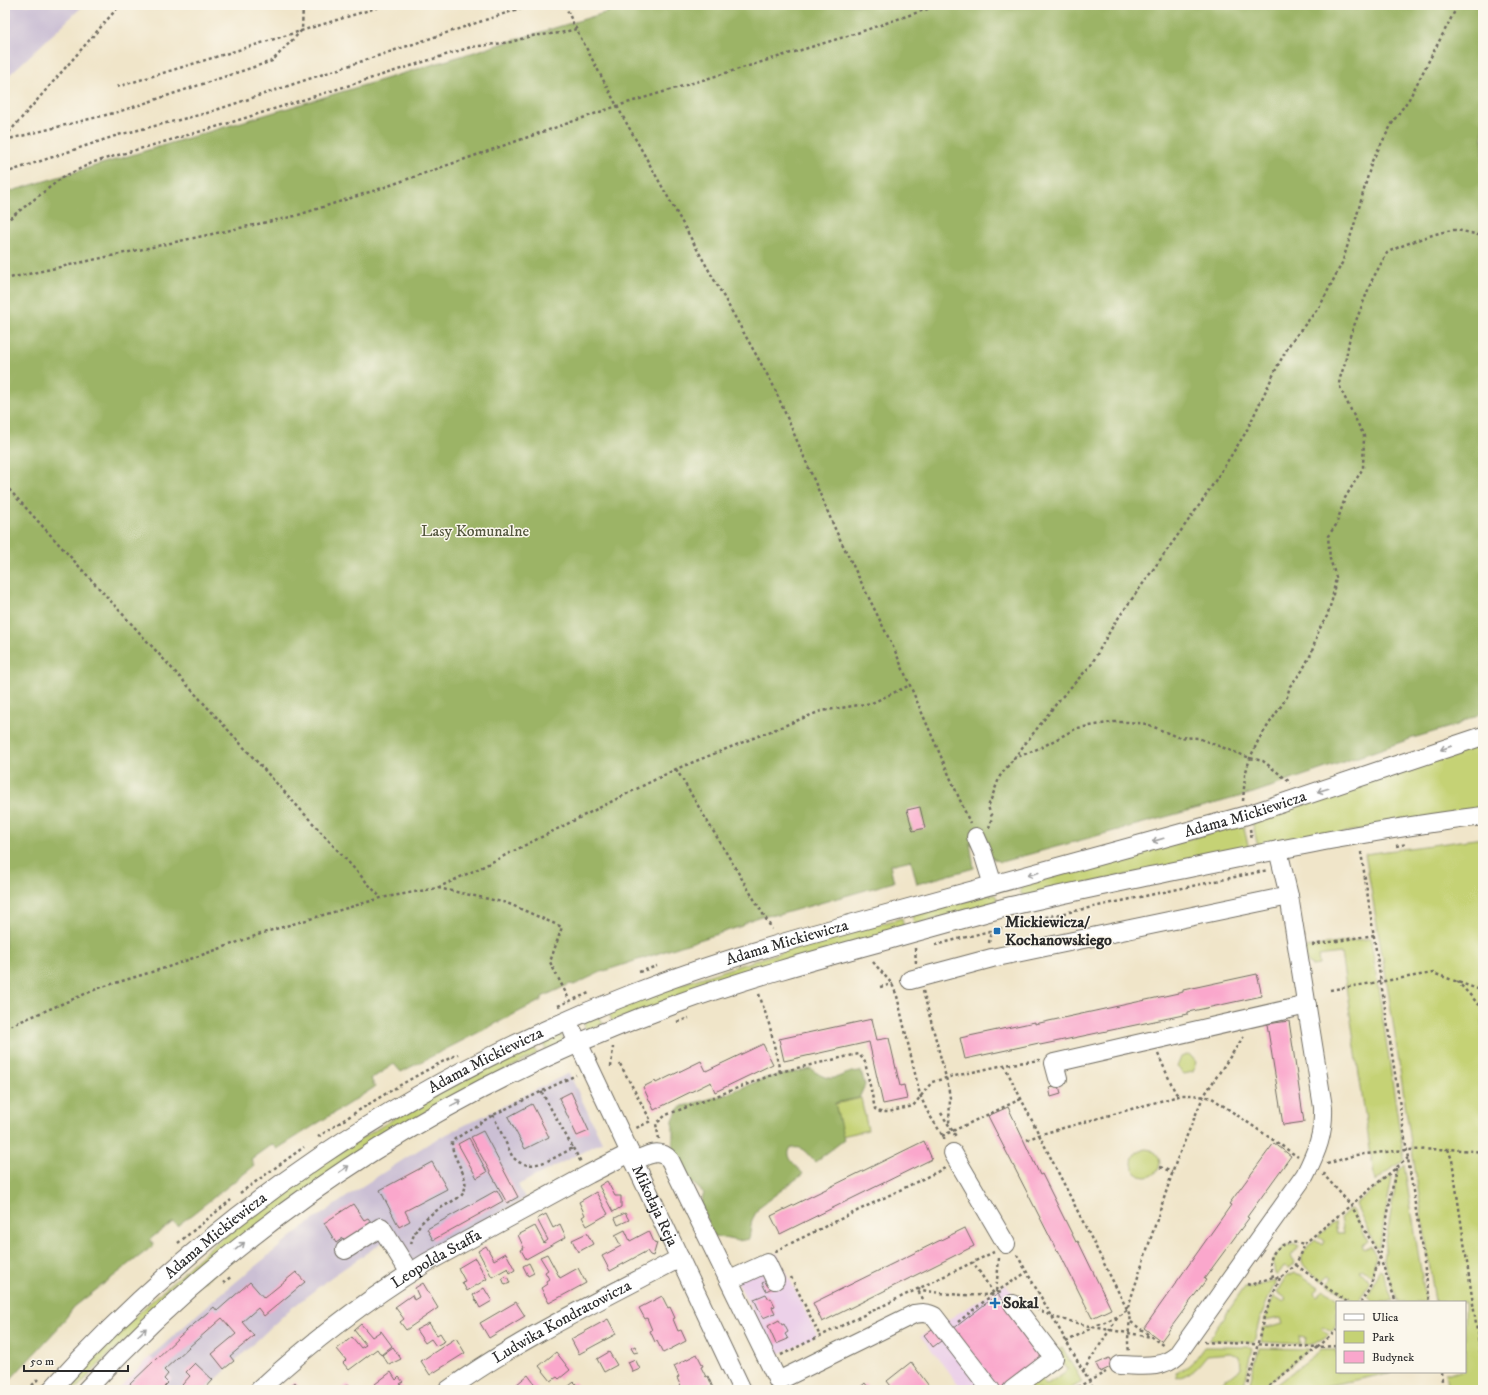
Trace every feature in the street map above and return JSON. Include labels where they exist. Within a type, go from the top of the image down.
[{"type":"street","name":"Adama Mickiewicza","points":[[52,1390],[94,1345],[148,1293],[237,1216],[281,1183],[341,1142],[431,1087],[568,1020],[641,990],[740,956],[810,935],[1247,815],[1483,736]]},
{"type":"street","name":"Adama Mickiewicza","points":[[92,1388],[142,1333],[208,1272],[263,1228],[324,1183],[373,1150],[487,1086],[584,1057],[677,1003],[754,978],[1010,907],[1078,891],[1257,863],[1280,858],[1361,834],[1433,822],[1483,816]]},
{"type":"street","points":[[976,836],[1010,907]]},
{"type":"street","points":[[1125,1365],[1158,1366],[1169,1362],[1177,1355],[1235,1275],[1309,1166],[1319,1147],[1324,1118],[1323,1107],[1298,947],[1289,896],[1280,858]]},
{"type":"street","points":[[915,978],[992,958],[1289,896]]},
{"type":"street","points":[[1056,1070],[1152,1041],[1307,1006]]},
{"type":"street","name":"Mikołaja Reja","points":[[568,1020],[584,1057],[742,1390]]},
{"type":"street","points":[[661,1152],[670,1160],[780,1385],[914,1314],[927,1313],[934,1316],[991,1390]]},
{"type":"street","name":"Leopolda Staffa","points":[[259,1390],[287,1364],[337,1324],[410,1273],[589,1174],[632,1157],[661,1152]]},
{"type":"street","points":[[955,1157],[1003,1246]]},
{"type":"street","points":[[345,1250],[381,1226],[410,1273]]},
{"type":"street","points":[[730,1280],[775,1257],[783,1278]]},
{"type":"street","name":"Ludwika Kondratowicza","points":[[448,1390],[492,1360],[548,1328],[680,1258]]},
{"type":"street","points":[[1012,1390],[1054,1358],[1013,1304]]},
{"type":"path","points":[[5,137],[120,5]]},
{"type":"path","points":[[5,140],[118,112],[272,61],[302,30],[303,5]]},
{"type":"path","points":[[117,87],[386,5]]},
{"type":"path","points":[[5,173],[118,135],[208,113],[530,5]]},
{"type":"path","points":[[565,5],[576,29],[617,106],[773,385],[836,531],[895,651],[976,836],[988,833],[992,817],[988,807],[1000,776],[1060,699],[1091,665],[1114,624],[1203,500],[1246,432],[1278,365],[1291,342],[1320,306],[1342,263],[1372,161],[1394,120],[1409,99],[1458,5]]},
{"type":"path","points":[[5,279],[295,216],[385,187],[617,106],[857,33],[938,5]]},
{"type":"path","points":[[5,222],[63,177],[94,162],[219,126],[471,47],[511,42],[531,36],[560,33],[576,29]]},
{"type":"path","points":[[1257,863],[1247,815],[1242,799],[1245,775],[1258,739],[1287,697],[1290,686],[1302,671],[1311,654],[1319,630],[1327,616],[1332,600],[1336,577],[1329,556],[1328,536],[1336,525],[1345,498],[1363,468],[1364,436],[1339,384],[1350,336],[1372,280],[1387,253],[1418,239],[1454,230],[1483,236]]},
{"type":"path","points":[[5,485],[381,898]]},
{"type":"path","points":[[5,1028],[99,988],[168,967],[269,932],[381,898],[437,888],[484,866],[676,769],[821,711],[872,703],[910,685]]},
{"type":"path","points":[[1013,759],[1042,747],[1077,728],[1114,722],[1147,724],[1177,737],[1198,738],[1250,758],[1263,761],[1291,784]]},
{"type":"path","points":[[676,769],[772,929]]},
{"type":"path","points":[[1392,847],[1407,844]]},
{"type":"path","points":[[1354,853],[1369,850]]},
{"type":"path","points":[[1361,852],[1430,1301]]},
{"type":"path","points":[[930,946],[1280,858]]},
{"type":"path","points":[[437,888],[507,903],[562,927],[550,962],[570,1001]]},
{"type":"path","points":[[1298,947],[1374,935]]},
{"type":"path","points":[[908,952],[923,948]]},
{"type":"path","points":[[915,950],[915,978],[946,1078],[950,1098],[949,1125]]},
{"type":"path","points":[[866,964],[880,960]]},
{"type":"path","points":[[873,962],[888,978],[895,990],[921,1097],[927,1112],[955,1157]]},
{"type":"path","points":[[1330,990],[1433,973],[1483,991]]},
{"type":"path","points":[[1456,981],[1483,1009]]},
{"type":"path","points":[[753,996],[759,994],[770,1027],[780,1072]]},
{"type":"path","points":[[675,1023],[696,1015]]},
{"type":"path","points":[[1066,1342],[1093,1327],[1119,1316],[1127,1310],[1172,1172],[1202,1097],[1251,1025],[1252,1018]]},
{"type":"path","points":[[1152,1041],[1175,1092],[1180,1096]]},
{"type":"path","points":[[410,1246],[412,1237],[423,1220],[461,1196],[464,1192],[466,1187],[465,1178],[451,1149],[452,1142],[455,1139],[493,1115],[541,1091],[584,1057],[618,1045]]},
{"type":"path","points":[[611,1067],[613,1047]]},
{"type":"path","points":[[656,1124],[666,1115],[780,1072],[859,1054],[865,1062],[875,1109],[880,1112],[888,1112],[913,1106],[932,1082],[946,1078],[1004,1065],[1041,1059],[1056,1070]]},
{"type":"path","points":[[620,1064],[651,1121],[656,1124],[661,1152]]},
{"type":"path","points":[[1004,1065],[1127,1310],[1130,1322],[1125,1365],[1088,1381],[1072,1390]]},
{"type":"path","points":[[493,1115],[512,1156],[520,1164],[532,1165],[554,1159],[573,1148],[541,1091]]},
{"type":"path","points":[[1027,1140],[1038,1134],[1180,1096],[1193,1095],[1212,1098],[1309,1166]]},
{"type":"path","points":[[942,1136],[1021,1099]]},
{"type":"path","points":[[775,1257],[955,1157],[960,1146],[941,1113]]},
{"type":"path","points":[[631,1131],[651,1121]]},
{"type":"path","points":[[1448,1149],[1452,1160],[1483,1372]]},
{"type":"path","points":[[1396,1301],[1380,1258],[1350,1205],[1324,1175],[1326,1164],[1355,1155],[1406,1150],[1448,1149],[1483,1152]]},
{"type":"path","points":[[1247,1390],[1264,1317],[1280,1278],[1296,1264],[1304,1244],[1408,1158]]},
{"type":"path","points":[[1160,1167],[1172,1172]]},
{"type":"path","points":[[1362,1301],[1369,1290],[1380,1258],[1396,1168]]},
{"type":"path","points":[[1273,1277],[1270,1261],[1275,1250],[1282,1245],[1293,1241],[1304,1244]]},
{"type":"path","points":[[995,1293],[1003,1246]]},
{"type":"path","points":[[768,1361],[1003,1246],[1012,1246],[1094,1390]]},
{"type":"path","points":[[973,1262],[995,1293]]},
{"type":"path","points":[[1296,1264],[1346,1301]]},
{"type":"path","points":[[946,1331],[995,1293],[1027,1272]]},
{"type":"path","points":[[217,1288],[235,1273]]},
{"type":"path","points":[[1235,1275],[1246,1284],[1250,1285],[1273,1277],[1280,1278]]},
{"type":"path","points":[[783,1278],[820,1336]]},
{"type":"path","points":[[917,1289],[958,1295],[995,1293]]},
{"type":"path","points":[[917,1289],[927,1306],[927,1313]]},
{"type":"path","points":[[1036,1308],[1053,1317],[1093,1327],[1128,1334],[1151,1336]]},
{"type":"path","points":[[1083,1371],[1119,1316]]},
{"type":"path","points":[[1130,1322],[1177,1355]]},
{"type":"path","points":[[1264,1390],[1336,1331]]},
{"type":"path","points":[[1194,1333],[1204,1342],[1318,1347],[1336,1346]]},
{"type":"path","points":[[1441,1373],[1443,1390]]},
{"type":"shaded area","points":[[5,5],[84,5],[5,79]]},
{"type":"shaded area","points":[[569,1073],[602,1142],[518,1185],[525,1198],[412,1263],[393,1235],[330,1278],[288,1311],[205,1390],[161,1390],[173,1379],[150,1357],[210,1303],[306,1225],[361,1187],[431,1142]]},
{"type":"shaded area","points":[[777,1253],[817,1335],[775,1356],[733,1273]]},
{"type":"shaded area","points":[[1006,1284],[1060,1359],[1020,1390],[962,1390],[921,1336]]},
{"type":"shaded area","points":[[150,1357],[173,1379],[161,1390],[120,1390],[119,1389]]},
{"type":"green space","name":"Lasy Komunalne","points":[[631,5],[1483,5],[1483,712],[1457,725],[1413,738],[1253,793],[1001,862],[970,843],[974,868],[917,884],[911,860],[890,865],[894,882],[778,915],[770,914],[759,917],[745,923],[742,926],[601,972],[574,985],[570,984],[542,997],[542,1000],[401,1072],[394,1064],[371,1079],[375,1087],[277,1149],[272,1144],[251,1159],[254,1166],[177,1226],[173,1222],[150,1239],[154,1245],[74,1307],[59,1327],[5,1385],[5,193]]},
{"type":"green space","points":[[1483,744],[1483,809],[1258,847],[1252,821]]},
{"type":"green space","points":[[1243,824],[1249,849],[1026,896],[1021,894],[1020,890],[1023,885]]},
{"type":"green space","points":[[1483,838],[1483,1390],[1449,1390],[1446,1373],[1466,1373],[1466,1301],[1435,1301],[1387,983],[1365,854]]},
{"type":"green space","points":[[992,894],[997,898],[996,902],[914,925],[912,915]]},
{"type":"green space","points":[[902,918],[904,928],[612,1021],[608,1011],[672,987],[807,944]]},
{"type":"green space","points":[[1370,939],[1371,941],[1404,1159],[1375,1182],[1341,953],[1318,956],[1319,965],[1312,966],[1307,962],[1304,951],[1309,947]]},
{"type":"green space","points":[[599,1016],[603,1024],[586,1030],[584,1025],[585,1021]]},
{"type":"green space","points":[[556,1034],[562,1035],[563,1040],[561,1043],[546,1050],[542,1040]]},
{"type":"green space","points":[[533,1044],[537,1054],[432,1107],[111,1352],[75,1390],[62,1390],[104,1345],[213,1245],[317,1166],[426,1099]]},
{"type":"green space","points":[[1189,1054],[1196,1062],[1193,1072],[1184,1074],[1177,1067],[1181,1057]]},
{"type":"green space","points":[[811,1069],[820,1075],[832,1078],[861,1071],[865,1085],[859,1098],[835,1103],[844,1140],[815,1162],[801,1149],[790,1149],[790,1159],[803,1174],[759,1207],[752,1220],[749,1239],[738,1241],[714,1236],[700,1205],[704,1193],[689,1180],[673,1145],[673,1120],[678,1109],[683,1106],[724,1095],[766,1078]]},
{"type":"green space","points":[[861,1098],[868,1130],[842,1136],[835,1104]]},
{"type":"green space","points":[[1146,1149],[1156,1153],[1160,1163],[1156,1173],[1146,1177],[1136,1173],[1132,1163],[1136,1153]]},
{"type":"green space","points":[[1404,1164],[1426,1301],[1398,1301],[1383,1259],[1398,1170]]},
{"type":"green space","points":[[1391,1175],[1392,1177],[1380,1245],[1378,1247],[1375,1245],[1356,1205]]},
{"type":"green space","points":[[1350,1209],[1352,1210],[1368,1241],[1362,1245],[1364,1249],[1371,1246],[1376,1256],[1372,1276],[1362,1269],[1360,1271],[1370,1281],[1359,1301],[1353,1301],[1328,1284],[1332,1277],[1329,1275],[1322,1281],[1309,1271],[1302,1262],[1302,1258],[1308,1246],[1315,1239],[1323,1245],[1325,1241],[1318,1236],[1335,1222],[1337,1234],[1343,1234],[1340,1218]]},
{"type":"green space","points":[[1295,1244],[1299,1246],[1291,1256],[1294,1262],[1290,1268],[1284,1266],[1277,1276],[1275,1274],[1273,1263],[1274,1257],[1284,1247]]},
{"type":"green space","points":[[1379,1270],[1382,1271],[1393,1301],[1373,1301],[1368,1295]]},
{"type":"green space","points":[[1295,1273],[1301,1275],[1319,1287],[1314,1293],[1317,1296],[1324,1290],[1340,1301],[1336,1301],[1336,1327],[1332,1331],[1324,1326],[1322,1329],[1329,1334],[1321,1340],[1311,1343],[1304,1344],[1305,1337],[1299,1336],[1300,1344],[1261,1342],[1263,1328],[1283,1323],[1281,1318],[1264,1321],[1274,1296],[1284,1302],[1287,1299],[1277,1292],[1286,1278]]},
{"type":"green space","points":[[1276,1281],[1260,1318],[1254,1342],[1208,1340],[1245,1287],[1252,1287]]},
{"type":"green space","points":[[1062,1347],[1082,1382],[1068,1390],[1020,1390],[1039,1375],[1046,1385],[1068,1370],[1055,1352]]},
{"type":"green space","points":[[1204,1347],[1253,1348],[1243,1390],[1213,1390],[1241,1368],[1240,1356],[1230,1353],[1207,1355],[1191,1372],[1177,1378],[1176,1372],[1189,1365]]},
{"type":"green space","points":[[1259,1348],[1309,1350],[1259,1390],[1248,1390]]},
{"type":"green space","points":[[1321,1350],[1336,1350],[1336,1373],[1389,1373],[1316,1388],[1313,1390],[1269,1390]]},
{"type":"building","points":[[920,807],[925,828],[913,831],[907,810]]},
{"type":"building","points":[[1257,974],[1262,996],[1188,1012],[1188,1014],[965,1059],[960,1038],[1035,1022],[1035,1024],[1183,992],[1183,990]]},
{"type":"building","points":[[872,1019],[877,1040],[889,1038],[900,1086],[904,1085],[907,1099],[883,1104],[869,1042],[784,1061],[779,1039]]},
{"type":"building","points":[[1289,1021],[1304,1122],[1283,1125],[1267,1024]]},
{"type":"building","points":[[763,1044],[773,1064],[715,1092],[711,1082],[654,1110],[643,1087],[655,1081],[656,1083],[701,1061],[706,1071]]},
{"type":"building","points":[[1059,1085],[1061,1094],[1051,1097],[1049,1087]]},
{"type":"building","points":[[571,1092],[589,1131],[577,1136],[559,1098]]},
{"type":"building","points":[[532,1104],[549,1137],[525,1149],[508,1117]]},
{"type":"building","points":[[1008,1107],[1040,1175],[1042,1174],[1076,1242],[1078,1241],[1111,1309],[1092,1318],[988,1116]]},
{"type":"building","points":[[483,1131],[518,1197],[507,1203],[471,1137]]},
{"type":"building","points":[[469,1138],[487,1172],[477,1178],[458,1144]]},
{"type":"building","points":[[924,1141],[932,1159],[780,1234],[771,1216]]},
{"type":"building","points":[[1274,1143],[1291,1156],[1247,1217],[1249,1218],[1204,1279],[1206,1280],[1161,1341],[1144,1328],[1231,1205],[1229,1204]]},
{"type":"building","points":[[432,1162],[447,1189],[405,1211],[410,1221],[399,1227],[380,1190]]},
{"type":"building","points":[[607,1181],[615,1196],[621,1196],[621,1207],[613,1212],[599,1186]]},
{"type":"building","points":[[497,1190],[503,1201],[433,1240],[427,1229]]},
{"type":"building","points":[[596,1192],[608,1214],[587,1226],[582,1217],[585,1215],[579,1202]]},
{"type":"building","points":[[353,1204],[364,1220],[368,1218],[372,1223],[345,1241],[343,1238],[336,1243],[324,1223]]},
{"type":"building","points":[[625,1213],[629,1220],[618,1225],[615,1218]]},
{"type":"building","points":[[546,1214],[553,1228],[560,1224],[566,1237],[526,1259],[521,1250],[524,1248],[518,1235],[535,1226],[544,1243],[548,1240],[537,1219]]},
{"type":"building","points":[[965,1228],[974,1246],[822,1322],[813,1303]]},
{"type":"building","points":[[625,1230],[630,1241],[649,1231],[654,1242],[657,1243],[653,1256],[647,1251],[610,1271],[602,1256],[621,1246],[615,1235]]},
{"type":"building","points":[[587,1233],[593,1244],[578,1252],[572,1240]]},
{"type":"building","points":[[486,1246],[494,1260],[506,1253],[515,1270],[510,1273],[508,1268],[492,1277],[478,1251]]},
{"type":"building","points":[[547,1254],[560,1278],[578,1268],[586,1283],[549,1303],[541,1288],[547,1284],[546,1281],[549,1279],[545,1272],[548,1270],[540,1257]]},
{"type":"building","points":[[475,1258],[487,1279],[467,1291],[462,1282],[465,1281],[458,1268]]},
{"type":"building","points":[[529,1263],[534,1273],[528,1276],[523,1266]]},
{"type":"building","points":[[296,1272],[305,1282],[264,1316],[258,1308],[242,1322],[254,1336],[230,1356],[234,1361],[224,1369],[212,1354],[236,1334],[222,1318],[164,1370],[168,1374],[164,1379],[168,1383],[164,1387],[166,1390],[134,1390],[129,1385],[180,1336],[214,1307],[217,1311],[250,1282],[264,1298]]},
{"type":"building","points":[[507,1276],[510,1283],[505,1285],[502,1278]]},
{"type":"building","points":[[770,1279],[774,1287],[766,1291],[762,1283]]},
{"type":"building","points":[[423,1283],[438,1308],[406,1330],[400,1322],[404,1319],[395,1307],[412,1295],[414,1300],[419,1297],[415,1288]]},
{"type":"building","points":[[484,1288],[492,1301],[480,1308],[473,1295]]},
{"type":"building","points":[[766,1294],[769,1299],[771,1298],[775,1306],[772,1307],[775,1313],[763,1318],[754,1299]]},
{"type":"building","points":[[998,1294],[1044,1355],[1000,1389],[953,1329]]},
{"type":"building","points":[[662,1296],[668,1308],[670,1307],[675,1318],[673,1319],[678,1331],[681,1330],[686,1341],[663,1353],[657,1341],[655,1342],[650,1331],[652,1330],[647,1318],[645,1319],[639,1308]]},
{"type":"building","points":[[516,1302],[525,1316],[489,1338],[480,1323]]},
{"type":"building","points":[[608,1319],[616,1334],[579,1354],[571,1339]]},
{"type":"building","points":[[779,1320],[782,1325],[784,1324],[788,1332],[785,1334],[788,1339],[776,1344],[768,1326]]},
{"type":"building","points":[[429,1323],[437,1335],[440,1333],[445,1341],[436,1346],[431,1339],[425,1343],[416,1330]]},
{"type":"building","points":[[361,1324],[372,1337],[381,1331],[392,1346],[381,1355],[377,1349],[349,1370],[343,1363],[346,1360],[337,1349],[352,1337],[361,1348],[366,1345],[354,1330]]},
{"type":"building","points":[[936,1326],[945,1338],[933,1347],[924,1335]]},
{"type":"building","points":[[456,1338],[465,1353],[430,1375],[421,1361]]},
{"type":"building","points":[[635,1346],[638,1352],[634,1353],[631,1348]]},
{"type":"building","points":[[393,1347],[401,1359],[389,1365],[382,1355]]},
{"type":"building","points":[[556,1352],[570,1370],[559,1379],[557,1377],[551,1381],[539,1366]]},
{"type":"building","points":[[609,1352],[617,1365],[604,1372],[597,1359]]},
{"type":"building","points":[[697,1354],[703,1366],[701,1367],[706,1377],[708,1376],[713,1388],[712,1390],[682,1389],[677,1378],[679,1377],[674,1366]]},
{"type":"building","points":[[1109,1358],[1113,1366],[1100,1372],[1096,1364]]},
{"type":"building","points":[[635,1359],[640,1369],[633,1372],[628,1362]]},
{"type":"building","points":[[911,1362],[932,1390],[894,1390],[887,1381]]},
{"type":"building","points":[[195,1363],[213,1380],[204,1390],[187,1390],[182,1385],[190,1376],[186,1372]]},
{"type":"building","points":[[391,1372],[396,1380],[399,1377],[403,1382],[400,1384],[405,1390],[371,1390],[376,1386],[375,1384]]},
{"type":"building","points":[[528,1375],[539,1390],[511,1390],[511,1389]]},
{"type":"building","points":[[295,1382],[301,1390],[286,1390]]},
{"type":"building","points":[[574,1382],[580,1388],[578,1390],[564,1390]]},
{"type":"building","points":[[865,1383],[870,1390],[857,1390]]},
{"type":"building","points":[[348,1384],[353,1390],[340,1390]]},
{"type":"place","name":"Mickiewicza/ Kochanowskiego","points":[[997,931]]},
{"type":"place","name":"Sokal","points":[[995,1303]]}]
